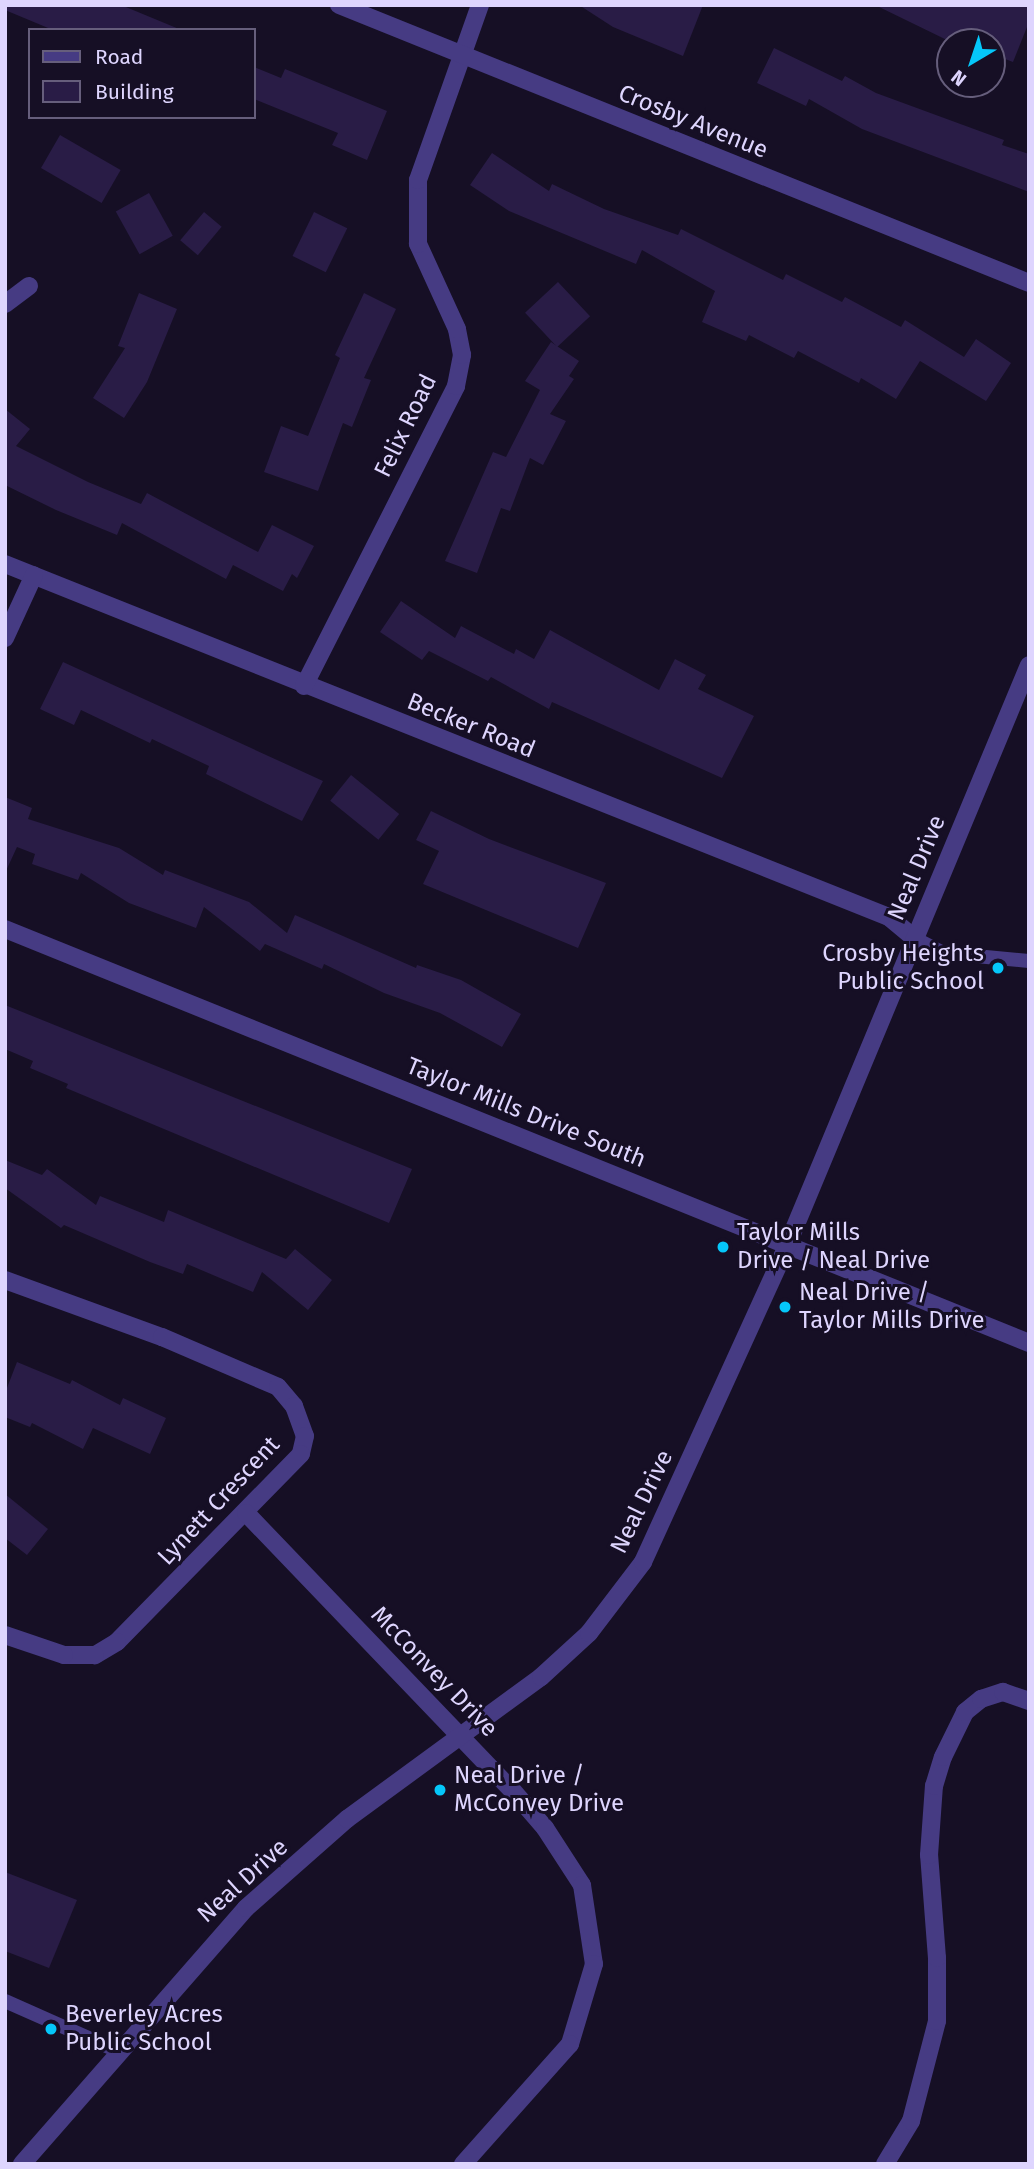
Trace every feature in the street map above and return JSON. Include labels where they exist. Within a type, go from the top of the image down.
[{"type":"street","name":"Crosby Avenue","points":[[339,5],[1029,283]]},
{"type":"street","name":"Felix Road","points":[[304,686],[456,386],[461,355],[457,329],[418,244],[418,180],[480,5]]},
{"type":"street","points":[[5,304],[29,286]]},
{"type":"street","name":"Becker Road","points":[[5,564],[304,686],[889,917],[914,938]]},
{"type":"street","points":[[5,638],[34,575]]},
{"type":"street","name":"Neal Drive","points":[[22,2164],[216,1937],[294,1864],[315,1851],[347,1819],[463,1738],[589,1633],[643,1562],[787,1246],[1029,665]]},
{"type":"street","name":"Taylor Mills Drive South","points":[[5,929],[1029,1343]]},
{"type":"street","name":"Lynett Crescent","points":[[5,1280],[162,1337],[278,1387],[294,1406],[305,1436],[301,1454],[246,1513],[138,1623],[95,1655],[64,1655],[5,1635]]},
{"type":"street","name":"McConvey Drive","points":[[246,1513],[463,1738],[545,1828],[582,1885],[594,1964],[570,2044],[463,2164]]},
{"type":"street","points":[[885,2164],[911,2121],[937,2021],[937,1958],[929,1856],[934,1786],[943,1757],[965,1712],[981,1699],[1003,1692],[1029,1700]]},
{"type":"lane","points":[[914,938],[944,953],[1029,961]]},
{"type":"lane","points":[[5,2001],[118,2051]]},
{"type":"building","points":[[5,5],[121,5],[177,28],[48,28],[5,10]]},
{"type":"building","points":[[579,5],[703,5],[683,56],[613,27]]},
{"type":"building","points":[[875,5],[1029,5],[1029,22],[1013,62],[1006,59],[1006,28],[936,28],[936,35]]},
{"type":"building","points":[[774,48],[842,81],[845,76],[876,93],[1004,140],[1002,145],[1029,154],[1029,192],[862,129],[809,99],[806,106],[757,83]]},
{"type":"building","points":[[256,68],[281,78],[285,69],[387,111],[367,160],[332,145],[338,133],[256,100]]},
{"type":"building","points":[[60,135],[121,170],[102,203],[41,168]]},
{"type":"building","points":[[492,153],[549,191],[552,184],[604,209],[678,235],[681,229],[783,280],[786,274],[842,302],[845,297],[901,327],[905,320],[964,357],[976,339],[1011,363],[986,401],[920,361],[896,399],[861,378],[859,383],[798,351],[794,358],[749,335],[746,341],[702,322],[715,291],[642,250],[636,264],[509,211],[470,185]]},
{"type":"building","points":[[149,193],[173,236],[140,254],[116,211]]},
{"type":"building","points":[[204,212],[222,227],[198,255],[180,240]]},
{"type":"building","points":[[314,212],[347,228],[326,272],[293,256]]},
{"type":"building","points":[[558,282],[590,316],[557,347],[525,313]]},
{"type":"building","points":[[139,293],[177,309],[147,382],[124,418],[93,398],[125,348],[118,346]]},
{"type":"building","points":[[364,293],[396,309],[364,378],[371,380],[352,427],[343,423],[318,491],[264,472],[281,426],[308,436],[340,358],[335,355]]},
{"type":"building","points":[[551,342],[579,361],[569,376],[574,379],[550,414],[566,421],[543,465],[530,458],[510,511],[501,508],[477,573],[445,561],[493,452],[506,457],[540,390],[525,381]]},
{"type":"building","points":[[5,409],[30,429],[16,446],[88,482],[141,504],[147,493],[258,552],[272,525],[314,546],[297,578],[292,574],[283,591],[233,565],[226,579],[122,523],[117,535],[56,510],[5,485]]},
{"type":"building","points":[[401,601],[455,638],[461,626],[514,654],[516,649],[534,659],[550,630],[659,690],[675,659],[706,675],[698,689],[754,716],[722,778],[552,702],[549,709],[491,677],[488,681],[429,651],[422,660],[380,632]]},
{"type":"building","points":[[63,662],[323,781],[302,821],[206,774],[209,766],[152,739],[150,743],[81,710],[74,725],[40,709]]},
{"type":"building","points":[[351,775],[399,814],[378,840],[330,801]]},
{"type":"building","points":[[5,797],[32,808],[28,819],[119,848],[163,875],[165,870],[249,902],[287,933],[295,915],[416,968],[417,965],[461,980],[521,1014],[502,1047],[440,1013],[384,993],[324,964],[322,969],[265,944],[260,951],[204,907],[196,928],[129,903],[81,873],[78,880],[32,864],[35,854],[17,847],[5,873]]},
{"type":"building","points":[[431,811],[489,839],[606,883],[578,948],[423,884],[439,851],[416,840]]},
{"type":"building","points":[[5,1005],[412,1169],[389,1223],[66,1088],[68,1084],[30,1068],[33,1061],[5,1049]]},
{"type":"building","points":[[5,1160],[42,1175],[47,1169],[96,1205],[100,1196],[164,1222],[168,1210],[286,1259],[295,1249],[332,1280],[308,1310],[262,1272],[253,1292],[187,1264],[183,1274],[150,1262],[64,1225],[61,1228],[5,1188]]},
{"type":"building","points":[[17,1362],[70,1384],[72,1380],[120,1405],[123,1398],[166,1418],[150,1454],[93,1428],[83,1449],[32,1423],[30,1427],[5,1417],[5,1393]]},
{"type":"building","points":[[5,1494],[48,1529],[27,1555],[5,1538]]},
{"type":"building","points":[[5,1872],[77,1900],[49,1968],[5,1951]]},
{"type":"place","name":"Crosby Heights Public School","points":[[998,968]]},
{"type":"place","name":"Taylor Mills Drive / Neal Drive","points":[[723,1247]]},
{"type":"place","name":"Neal Drive / Taylor Mills Drive","points":[[785,1307]]},
{"type":"place","name":"Neal Drive / McConvey Drive","points":[[440,1790]]},
{"type":"place","name":"Beverley Acres Public School","points":[[51,2029]]}]
